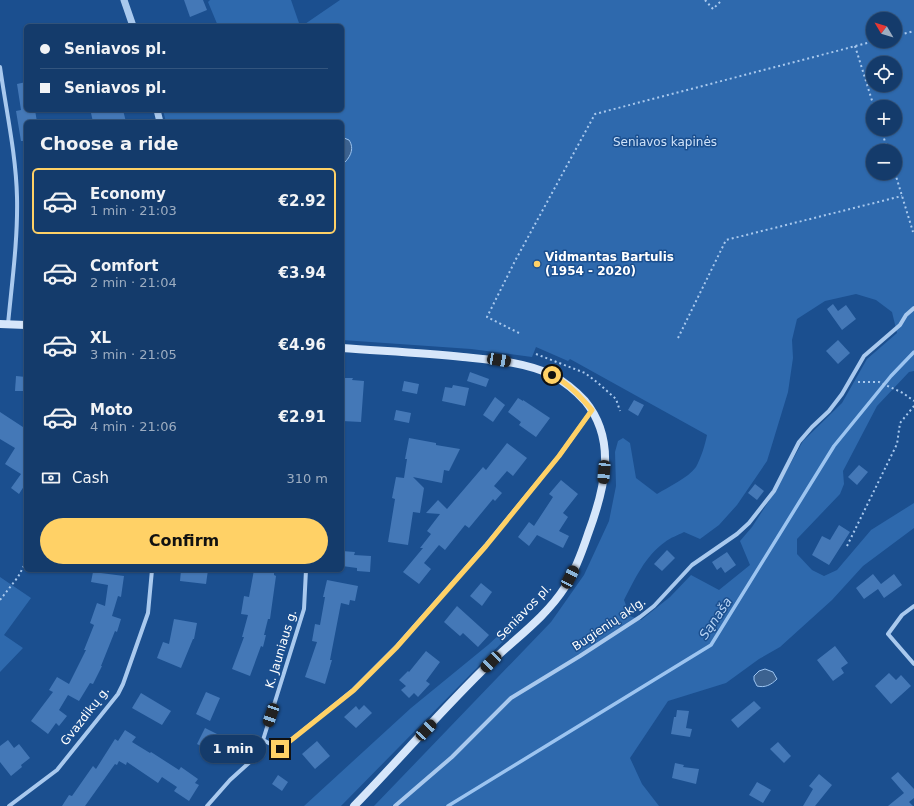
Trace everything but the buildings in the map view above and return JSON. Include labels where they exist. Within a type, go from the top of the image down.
[{"type":"main road","points":[[4,324],[24,326]]},
{"type":"main road","name":"Seniavos pl.","points":[[344,348],[499,360],[540,370],[564,382],[577,393],[592,410],[600,425],[604,442],[606,463],[604,482],[599,504],[587,538],[565,587],[552,604],[464,689],[354,806]]},
{"type":"street","points":[[124,0],[132,24]]},
{"type":"street","points":[[0,67],[18,195],[17,231],[4,324]]},
{"type":"street","name":"Bugienių aklg.","points":[[395,806],[452,757],[511,698],[645,614],[692,565],[737,534],[749,523],[774,491],[799,442],[812,426],[829,412],[842,394],[864,356],[900,325],[906,315],[914,308]]},
{"type":"street","points":[[263,740],[280,749],[354,690],[396,648],[486,546],[559,456],[592,410]]},
{"type":"street","name":"Gvazdikų g.","points":[[9,806],[57,770],[118,694],[123,684],[148,613],[152,572]]},
{"type":"street","name":"K. Jauniaus g.","points":[[207,806],[230,780],[251,761],[263,740],[304,608],[306,572]]},
{"type":"street","points":[[914,606],[902,615],[888,634],[914,664]]},
{"type":"path","points":[[705,0],[713,9],[722,0]]},
{"type":"path","points":[[902,34],[914,31]]},
{"type":"path","points":[[519,333],[487,317],[515,261],[595,114],[866,43]]},
{"type":"path","points":[[855,46],[872,100]]},
{"type":"path","points":[[896,180],[913,232]]},
{"type":"path","points":[[678,338],[726,240],[902,196]]},
{"type":"path","points":[[536,354],[585,373],[616,399],[620,411]]},
{"type":"path","points":[[848,382],[879,382],[890,386],[914,401]]},
{"type":"path","points":[[848,546],[897,444],[900,423],[914,406]]},
{"type":"path","points":[[0,600],[18,577],[24,566]]},
{"type":"green space","points":[[210,0],[291,0],[299,24],[217,24],[208,2]]},
{"type":"green space","name":"Seniavos kapinės","points":[[340,0],[914,0],[914,371],[909,372],[877,406],[843,471],[844,484],[840,494],[797,539],[797,554],[812,570],[824,576],[837,570],[871,530],[914,503],[914,528],[863,566],[832,600],[780,647],[759,659],[726,683],[668,701],[630,758],[642,784],[659,806],[374,806],[551,622],[584,575],[609,521],[616,486],[615,452],[618,441],[623,438],[630,443],[636,478],[657,494],[683,479],[696,467],[700,460],[707,435],[570,359],[568,361],[536,347],[532,357],[471,349],[344,340],[344,163],[346,161],[344,120],[166,120],[164,112],[344,112],[344,24],[305,24]],"holes":[[[856,294],[876,300],[892,312],[897,333],[867,359],[842,403],[803,441],[774,493],[752,527],[740,541],[750,565],[719,590],[691,575],[670,597],[641,620],[630,616],[624,600],[641,568],[652,554],[667,541],[684,532],[700,539],[719,525],[737,505],[767,461],[788,392],[793,358],[792,340],[797,319],[825,301]]]},
{"type":"green space","points":[[0,577],[31,598],[4,635],[23,648],[0,672]]},
{"type":"green space","points":[[514,621],[519,625],[341,806],[304,806],[411,708],[488,645]]},
{"type":"shaded area","points":[[344,138],[349,140],[352,147],[351,153],[344,163]]},
{"type":"shaded area","points":[[765,669],[773,672],[777,679],[768,686],[757,686],[754,676],[759,671]]},
{"type":"waterway","name":"Sąnaša","points":[[448,806],[711,645],[834,446],[891,376],[914,352]]},
{"type":"place","name":"Vidmantas Bartulis (1954 - 2020)","points":[[537,264]]},
{"type":"route","points":[[280,749],[354,690],[396,648],[486,546],[559,456],[592,410],[577,393],[564,382],[552,375]]}]
